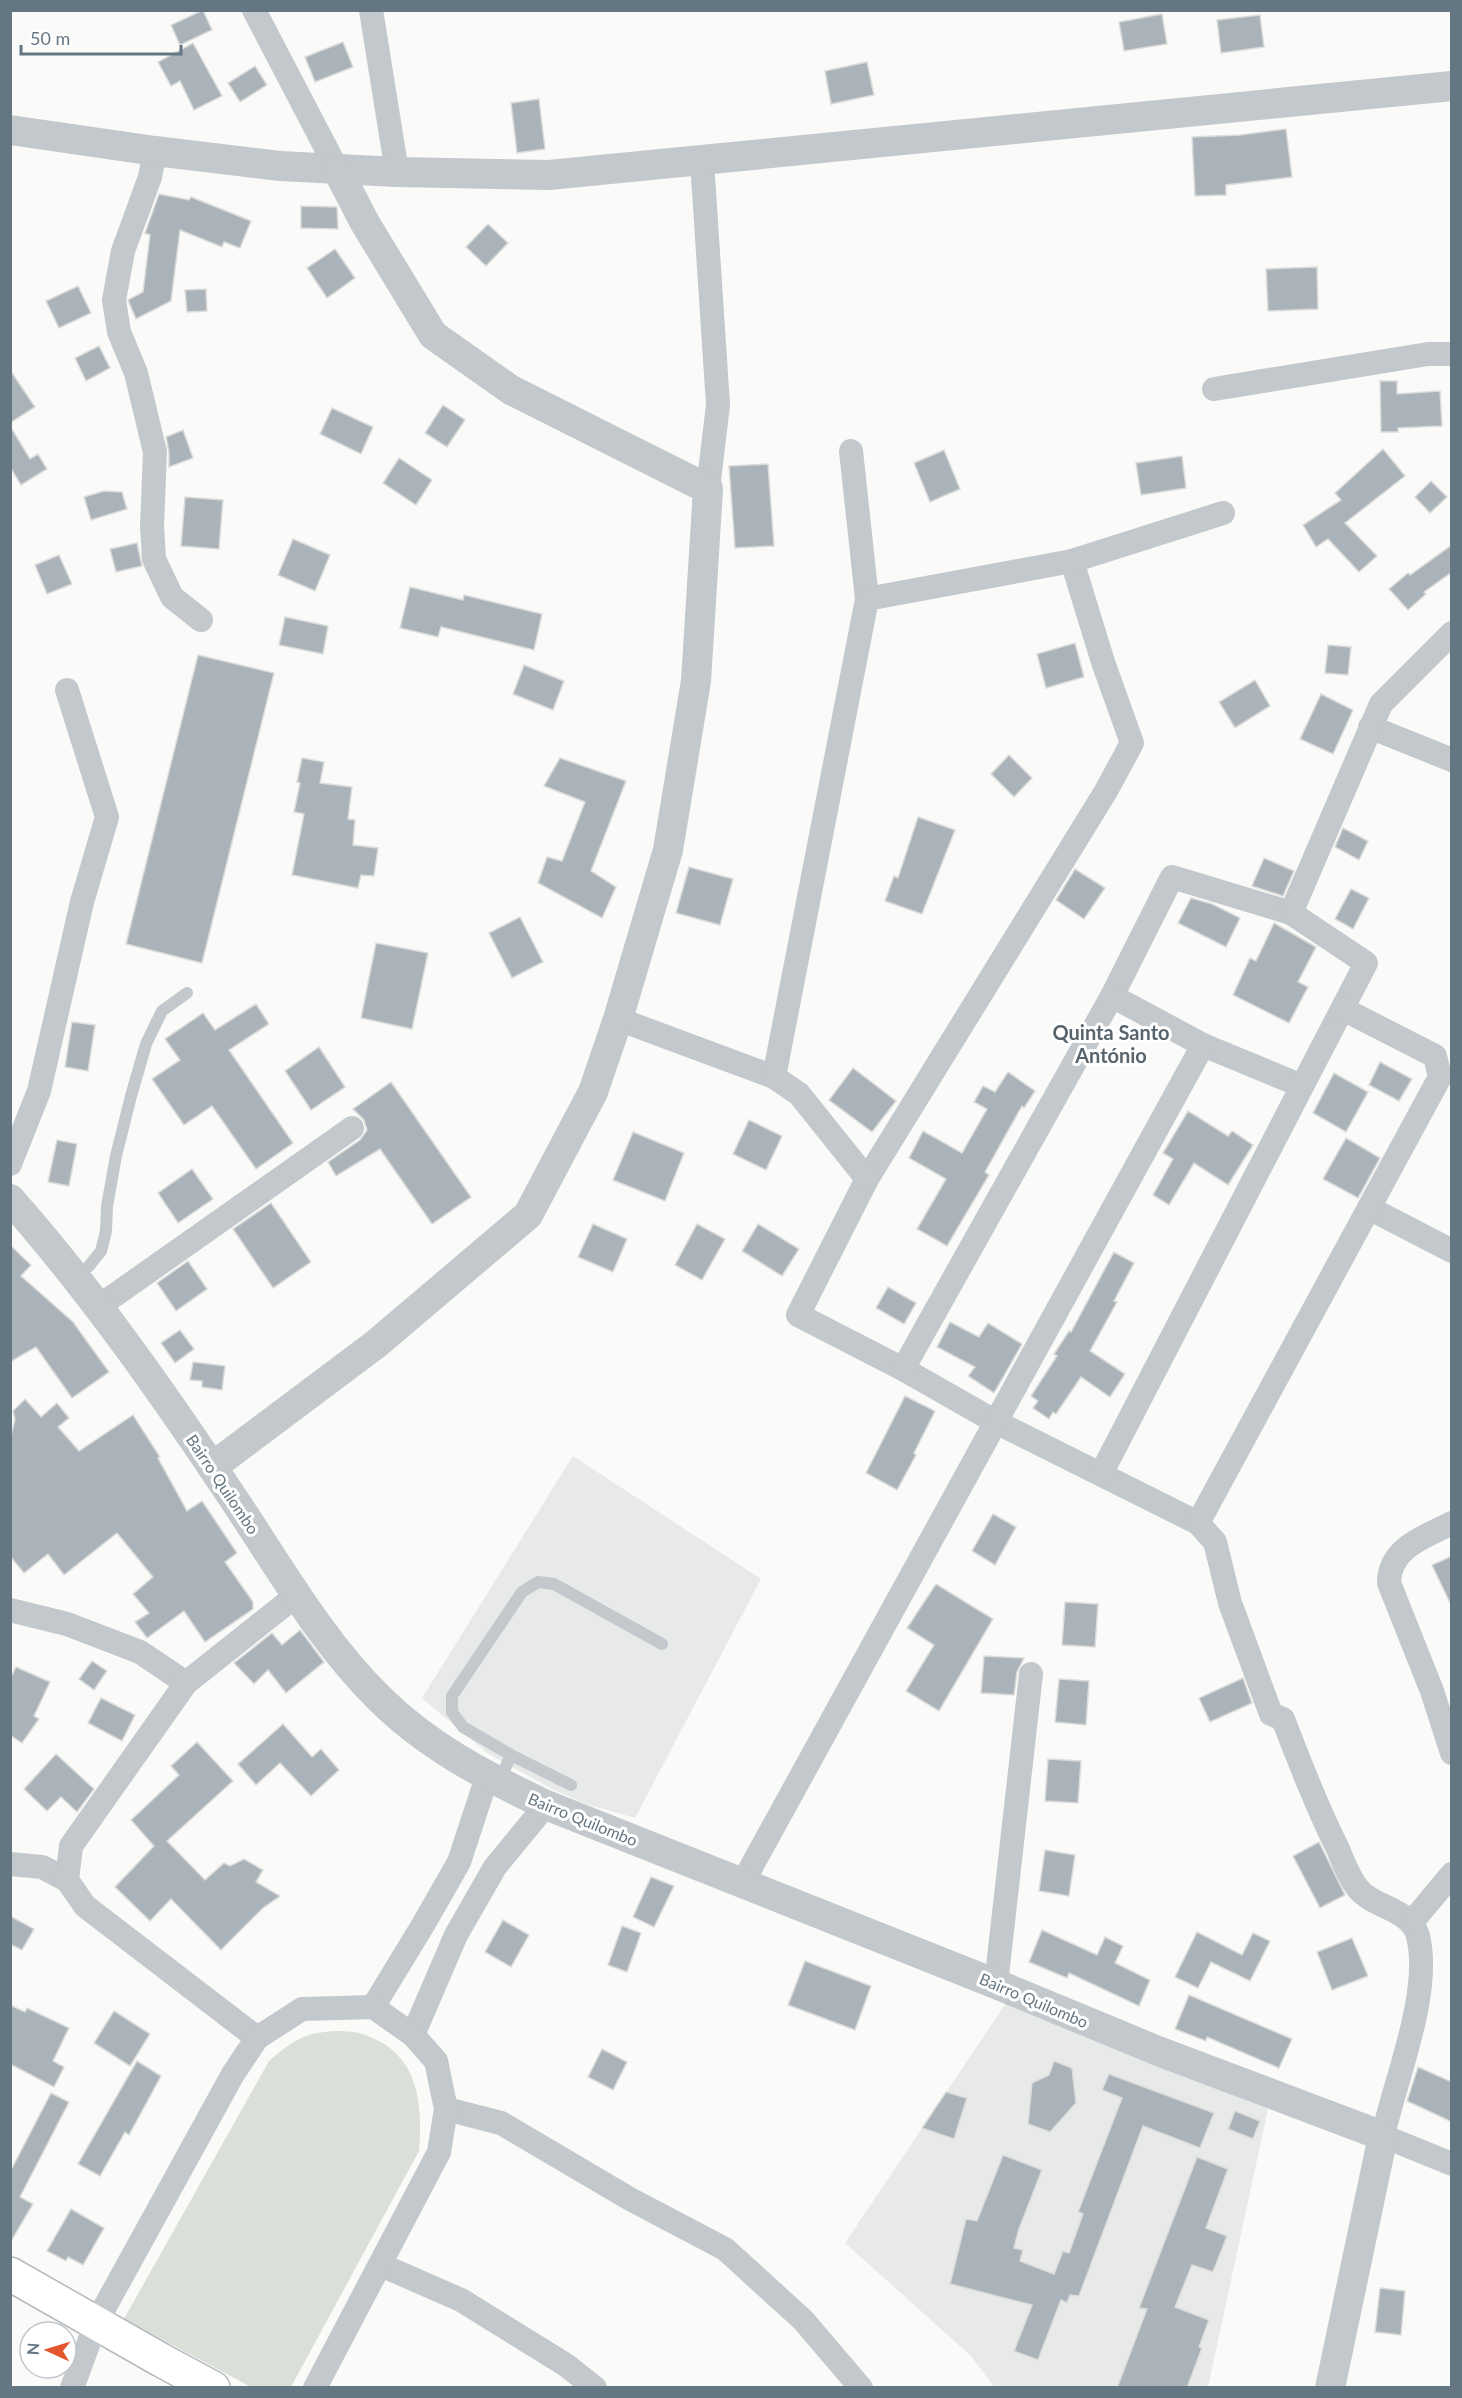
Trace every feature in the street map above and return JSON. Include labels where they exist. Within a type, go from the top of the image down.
[{"type":"main road","points":[[10,2274],[213,2388]]},
{"type":"street","points":[[254,10],[365,223],[433,335],[511,390],[708,489]]},
{"type":"street","points":[[371,10],[397,172]]},
{"type":"street","points":[[10,130],[280,166],[397,172],[549,175],[1047,124],[1452,86]]},
{"type":"street","points":[[155,151],[150,177],[123,251],[114,300],[119,332],[135,374],[155,452],[152,526],[154,559],[172,597],[201,620]]},
{"type":"street","points":[[212,1467],[376,1344],[528,1215],[593,1092],[618,1019],[670,838],[696,681],[708,489],[718,405],[702,161]]},
{"type":"street","points":[[1214,389],[1428,354],[1452,354]]},
{"type":"street","points":[[774,1077],[867,599],[851,451]]},
{"type":"street","points":[[867,599],[1072,561],[1223,513]]},
{"type":"street","points":[[1072,561],[1103,662],[1132,743],[1106,790],[867,1179],[798,1315],[903,1369],[996,1422],[1198,1523],[1215,1542],[1230,1603],[1271,1714],[1283,1719],[1324,1823],[1356,1887],[1368,1899],[1412,1922],[1418,1935],[1420,1963],[1415,2007],[1408,2046],[1383,2136],[1330,2388]]},
{"type":"street","points":[[1291,913],[1381,704],[1452,633]]},
{"type":"street","points":[[10,1164],[39,1091],[82,902],[107,817],[67,690]]},
{"type":"street","points":[[1370,727],[1452,760]]},
{"type":"street","points":[[903,1369],[1112,996],[1172,877],[1291,913],[1366,963],[1101,1474]]},
{"type":"street","points":[[1112,996],[1203,1045],[1302,1086]]},
{"type":"street","points":[[1198,1523],[1440,1077],[1436,1056],[1343,1009]]},
{"type":"street","points":[[618,1019],[774,1077],[799,1094],[867,1179]]},
{"type":"street","points":[[743,1882],[1203,1045]]},
{"type":"street","points":[[98,1306],[352,1128]]},
{"type":"street","name":"Bairro Quilombo","points":[[10,1199],[77,1276],[350,1667],[379,1698],[417,1732],[449,1755],[493,1780],[546,1805],[996,1984],[1158,2052],[1383,2136]]},
{"type":"street","points":[[1369,1208],[1452,1251]]},
{"type":"street","points":[[1452,1522],[1409,1545],[1395,1558],[1389,1571],[1389,1583],[1432,1690],[1452,1753]]},
{"type":"street","points":[[67,1880],[71,1846],[186,1683],[298,1594]]},
{"type":"street","points":[[10,1610],[67,1624],[140,1652],[186,1683]]},
{"type":"street","points":[[996,1984],[1031,1674]]},
{"type":"street","points":[[373,2007],[459,1862],[493,1780]]},
{"type":"street","points":[[413,2035],[456,1935],[467,1915],[495,1867],[546,1805]]},
{"type":"street","points":[[10,1864],[42,1866],[67,1880],[85,1906],[257,2038]]},
{"type":"street","points":[[1412,1922],[1452,1875]]},
{"type":"street","points":[[72,2388],[96,2323],[233,2074],[257,2038],[302,2008],[373,2007],[413,2035],[436,2061],[446,2109],[439,2152],[315,2388]]},
{"type":"street","points":[[446,2109],[501,2123],[630,2199],[724,2249],[803,2320],[861,2388]]},
{"type":"street","points":[[1383,2136],[1452,2164]]},
{"type":"street","points":[[381,2265],[461,2300],[566,2366],[595,2388]]},
{"type":"lane","points":[[77,1276],[89,1266],[100,1251],[106,1231],[107,1206],[116,1156],[146,1044],[162,1011],[187,993]]},
{"type":"lane","points":[[571,1785],[511,1755],[463,1727],[452,1712],[452,1696],[522,1593],[538,1582],[554,1584],[662,1644]]},
{"type":"lane","points":[[493,1780],[511,1755]]},
{"type":"shaded area","points":[[573,1456],[761,1579],[635,1818],[586,1804],[552,1789],[487,1753],[422,1698]]},
{"type":"shaded area","points":[[1006,2003],[1268,2109],[1208,2387],[994,2387],[971,2356],[845,2243]]},
{"type":"shaded area","points":[[334,2031],[359,2033],[381,2042],[395,2052],[406,2065],[413,2080],[420,2114],[419,2151],[291,2387],[251,2387],[124,2319],[269,2061],[299,2039]]},
{"type":"building","points":[[203,10],[212,30],[180,45],[171,25]]},
{"type":"building","points":[[1162,14],[1167,44],[1124,51],[1119,22]]},
{"type":"building","points":[[1260,15],[1264,47],[1221,53],[1217,20]]},
{"type":"building","points":[[343,42],[353,67],[315,82],[305,57]]},
{"type":"building","points":[[193,43],[222,96],[194,110],[180,81],[171,86],[158,62]]},
{"type":"building","points":[[867,62],[874,95],[831,104],[825,71]]},
{"type":"building","points":[[255,66],[267,85],[240,102],[228,83]]},
{"type":"building","points":[[539,99],[545,149],[517,153],[511,103]]},
{"type":"building","points":[[1286,129],[1292,177],[1226,185],[1226,195],[1195,196],[1192,137],[1240,135]]},
{"type":"building","points":[[159,194],[189,200],[191,197],[251,221],[240,248],[224,242],[222,247],[180,230],[171,301],[136,319],[128,300],[143,292],[150,235],[145,233]]},
{"type":"building","points":[[301,206],[337,207],[338,229],[301,228]]},
{"type":"building","points":[[488,224],[508,243],[486,266],[466,247]]},
{"type":"building","points":[[335,249],[355,278],[327,298],[307,268]]},
{"type":"building","points":[[1317,267],[1318,309],[1268,311],[1266,269]]},
{"type":"building","points":[[78,286],[91,313],[59,328],[46,301]]},
{"type":"building","points":[[206,289],[207,311],[187,312],[185,290]]},
{"type":"building","points":[[99,346],[110,368],[86,381],[75,358]]},
{"type":"building","points":[[10,370],[35,407],[10,423]]},
{"type":"building","points":[[1380,381],[1397,381],[1397,394],[1440,391],[1442,426],[1398,428],[1398,432],[1381,432]]},
{"type":"building","points":[[443,405],[465,420],[447,447],[425,433]]},
{"type":"building","points":[[332,408],[373,427],[361,454],[320,434]]},
{"type":"building","points":[[10,426],[30,459],[38,454],[47,469],[21,485],[10,467]]},
{"type":"building","points":[[183,430],[193,458],[169,467],[166,437]]},
{"type":"building","points":[[1383,449],[1405,476],[1345,523],[1377,556],[1359,572],[1328,539],[1316,547],[1303,525],[1341,500],[1335,493]]},
{"type":"building","points":[[944,450],[960,489],[930,502],[914,463]]},
{"type":"building","points":[[1182,456],[1186,488],[1141,495],[1136,463]]},
{"type":"building","points":[[399,458],[432,480],[416,505],[383,483]]},
{"type":"building","points":[[768,464],[774,546],[735,548],[729,466]]},
{"type":"building","points":[[1431,481],[1447,497],[1430,513],[1415,497]]},
{"type":"building","points":[[104,491],[122,492],[127,509],[91,520],[84,497]]},
{"type":"building","points":[[185,497],[223,500],[219,549],[181,546]]},
{"type":"building","points":[[293,539],[330,555],[315,591],[278,575]]},
{"type":"building","points":[[137,543],[142,566],[116,572],[110,549]]},
{"type":"building","points":[[1452,545],[1452,572],[1424,592],[1426,594],[1408,610],[1389,589],[1408,573],[1410,575]]},
{"type":"building","points":[[59,555],[72,584],[47,594],[35,565]]},
{"type":"building","points":[[410,587],[463,600],[464,595],[542,614],[534,650],[441,627],[438,637],[400,628]]},
{"type":"building","points":[[285,617],[328,626],[323,654],[279,645]]},
{"type":"building","points":[[1075,643],[1084,677],[1046,688],[1037,654]]},
{"type":"building","points":[[1328,645],[1351,647],[1348,675],[1325,673]]},
{"type":"building","points":[[198,655],[274,673],[202,963],[126,944]]},
{"type":"building","points":[[524,665],[564,681],[553,710],[513,694]]},
{"type":"building","points":[[1255,680],[1270,706],[1235,728],[1219,702]]},
{"type":"building","points":[[1321,694],[1353,710],[1333,754],[1300,739]]},
{"type":"building","points":[[1009,755],[1032,778],[1014,797],[991,774]]},
{"type":"building","points":[[302,758],[324,762],[320,783],[352,787],[348,819],[355,820],[353,845],[378,848],[374,876],[361,875],[358,888],[292,875],[304,814],[294,812]]},
{"type":"building","points":[[560,758],[626,781],[591,871],[616,887],[602,918],[538,883],[547,857],[562,861],[585,802],[544,786]]},
{"type":"building","points":[[918,817],[955,830],[922,914],[885,901],[894,876],[898,878]]},
{"type":"building","points":[[1343,828],[1368,841],[1359,860],[1335,847]]},
{"type":"building","points":[[1264,858],[1294,871],[1283,896],[1252,886]]},
{"type":"building","points":[[689,867],[733,879],[720,925],[676,913]]},
{"type":"building","points":[[1075,869],[1105,888],[1084,919],[1056,900]]},
{"type":"building","points":[[1351,889],[1369,898],[1353,929],[1335,919]]},
{"type":"building","points":[[1191,898],[1212,904],[1240,918],[1226,947],[1178,923]]},
{"type":"building","points":[[520,917],[543,962],[512,978],[489,933]]},
{"type":"building","points":[[1274,923],[1316,947],[1298,982],[1308,987],[1289,1023],[1233,995],[1250,958],[1256,961]]},
{"type":"building","points":[[376,943],[428,953],[412,1029],[361,1018]]},
{"type":"building","points":[[256,1004],[269,1024],[229,1050],[293,1143],[256,1169],[212,1106],[184,1125],[152,1079],[180,1060],[165,1039],[203,1013],[215,1030]]},
{"type":"building","points":[[72,1022],[95,1025],[88,1071],[65,1067]]},
{"type":"building","points":[[319,1047],[345,1087],[311,1110],[285,1071]]},
{"type":"building","points":[[1380,1062],[1412,1079],[1399,1101],[1369,1085]]},
{"type":"building","points":[[853,1068],[896,1101],[872,1132],[829,1100]]},
{"type":"building","points":[[1008,1072],[1035,1091],[1024,1108],[1022,1106],[985,1172],[989,1175],[947,1246],[917,1229],[946,1179],[909,1158],[923,1131],[962,1153],[987,1109],[974,1102],[983,1086],[995,1092]]},
{"type":"building","points":[[1334,1073],[1368,1092],[1346,1132],[1313,1113]]},
{"type":"building","points":[[391,1082],[471,1197],[432,1224],[380,1149],[336,1176],[328,1162],[360,1140],[367,1130],[364,1120],[353,1109]]},
{"type":"building","points":[[1188,1111],[1228,1136],[1232,1131],[1253,1145],[1228,1185],[1194,1163],[1169,1205],[1153,1195],[1173,1159],[1163,1153]]},
{"type":"building","points":[[749,1120],[782,1136],[766,1170],[733,1154]]},
{"type":"building","points":[[633,1132],[684,1153],[665,1201],[613,1180]]},
{"type":"building","points":[[1346,1138],[1380,1158],[1358,1198],[1323,1179]]},
{"type":"building","points":[[57,1140],[77,1144],[69,1186],[48,1182]]},
{"type":"building","points":[[192,1169],[213,1199],[178,1223],[158,1193]]},
{"type":"building","points":[[271,1203],[311,1262],[273,1288],[233,1229]]},
{"type":"building","points":[[593,1224],[627,1239],[613,1272],[578,1257]]},
{"type":"building","points":[[697,1224],[725,1239],[702,1280],[675,1265]]},
{"type":"building","points":[[758,1224],[799,1249],[782,1276],[742,1251]]},
{"type":"building","points":[[10,1245],[31,1265],[21,1276],[73,1322],[109,1372],[72,1398],[36,1347],[10,1362]]},
{"type":"building","points":[[1114,1252],[1134,1263],[1114,1301],[1117,1302],[1090,1351],[1125,1374],[1110,1397],[1081,1377],[1056,1414],[1053,1412],[1049,1419],[1033,1408],[1038,1401],[1031,1396],[1057,1356],[1054,1354],[1069,1331],[1071,1332]]},
{"type":"building","points":[[188,1261],[207,1289],[176,1311],[157,1283]]},
{"type":"building","points":[[888,1287],[916,1303],[904,1324],[876,1308]]},
{"type":"building","points":[[950,1322],[979,1337],[988,1323],[1022,1344],[994,1393],[968,1376],[975,1367],[937,1347]]},
{"type":"building","points":[[180,1330],[194,1349],[175,1363],[161,1343]]},
{"type":"building","points":[[193,1362],[225,1366],[222,1390],[202,1387],[202,1381],[190,1380]]},
{"type":"building","points":[[905,1396],[935,1411],[914,1453],[916,1455],[897,1490],[866,1473]]},
{"type":"building","points":[[25,1399],[41,1417],[57,1403],[69,1418],[58,1427],[79,1451],[133,1415],[160,1457],[158,1458],[187,1511],[202,1501],[237,1553],[225,1562],[253,1602],[253,1609],[205,1642],[184,1611],[147,1638],[135,1622],[149,1613],[133,1594],[153,1577],[117,1533],[64,1575],[48,1554],[24,1573],[10,1556],[10,1440],[15,1419],[13,1411]]},
{"type":"building","points":[[993,1514],[1016,1527],[995,1565],[972,1551]]},
{"type":"building","points":[[1452,1556],[1452,1607],[1432,1565]]},
{"type":"building","points":[[936,1584],[993,1619],[939,1711],[906,1691],[934,1645],[907,1628]]},
{"type":"building","points":[[1065,1602],[1098,1604],[1095,1647],[1062,1645]]},
{"type":"building","points":[[300,1630],[324,1662],[286,1693],[268,1670],[254,1684],[234,1663],[272,1633],[282,1645]]},
{"type":"building","points":[[984,1656],[1024,1658],[1017,1672],[1014,1695],[981,1693]]},
{"type":"building","points":[[92,1661],[107,1671],[94,1690],[79,1679]]},
{"type":"building","points":[[16,1667],[50,1682],[34,1716],[39,1719],[22,1743],[10,1735],[10,1679]]},
{"type":"building","points":[[1243,1678],[1252,1703],[1210,1722],[1199,1698]]},
{"type":"building","points":[[1059,1679],[1089,1681],[1086,1725],[1055,1722]]},
{"type":"building","points":[[101,1698],[135,1715],[122,1741],[88,1723]]},
{"type":"building","points":[[283,1724],[312,1757],[321,1749],[339,1770],[311,1796],[280,1763],[256,1785],[238,1764]]},
{"type":"building","points":[[197,1742],[233,1781],[167,1841],[205,1880],[224,1863],[230,1866],[244,1859],[263,1870],[256,1882],[280,1896],[263,1908],[221,1950],[171,1899],[150,1921],[115,1887],[154,1846],[131,1820],[179,1775],[171,1766]]},
{"type":"building","points":[[56,1754],[94,1789],[77,1812],[61,1797],[47,1811],[24,1789]]},
{"type":"building","points":[[1048,1759],[1081,1761],[1078,1803],[1045,1801]]},
{"type":"building","points":[[1319,1842],[1345,1895],[1320,1908],[1293,1856]]},
{"type":"building","points":[[1045,1850],[1075,1855],[1069,1896],[1039,1891]]},
{"type":"building","points":[[651,1877],[674,1886],[654,1927],[633,1917]]},
{"type":"building","points":[[10,1916],[34,1929],[22,1950],[10,1944]]},
{"type":"building","points":[[503,1920],[529,1935],[511,1967],[485,1952]]},
{"type":"building","points":[[622,1926],[641,1933],[627,1972],[608,1965]]},
{"type":"building","points":[[1042,1930],[1097,1955],[1105,1937],[1123,1946],[1115,1963],[1150,1980],[1139,2006],[1069,1973],[1067,1978],[1029,1962]]},
{"type":"building","points":[[1197,1932],[1242,1955],[1253,1933],[1270,1941],[1250,1981],[1211,1962],[1198,1988],[1175,1977]]},
{"type":"building","points":[[1352,1938],[1368,1976],[1332,1990],[1317,1952]]},
{"type":"building","points":[[805,1961],[871,1986],[855,2030],[788,2005]]},
{"type":"building","points":[[1189,1995],[1292,2039],[1279,2068],[1207,2037],[1206,2041],[1175,2029]]},
{"type":"building","points":[[10,2005],[25,2012],[27,2008],[69,2028],[53,2061],[64,2067],[54,2087],[10,2064]]},
{"type":"building","points":[[114,2011],[150,2034],[130,2066],[94,2043]]},
{"type":"building","points":[[602,2049],[627,2062],[613,2090],[588,2077]]},
{"type":"building","points":[[137,2061],[161,2076],[129,2135],[125,2132],[100,2176],[78,2164]]},
{"type":"building","points":[[1054,2061],[1072,2068],[1076,2103],[1050,2132],[1028,2124],[1032,2083],[1049,2075]]},
{"type":"building","points":[[1418,2067],[1452,2082],[1452,2122],[1407,2101]]},
{"type":"building","points":[[1109,2074],[1214,2113],[1200,2148],[1143,2126],[1079,2296],[1070,2295],[1067,2303],[1061,2300],[1038,2360],[1014,2351],[1032,2305],[950,2284],[966,2219],[977,2221],[1003,2155],[1042,2170],[1014,2248],[1023,2250],[1020,2261],[1054,2274],[1063,2251],[1069,2253],[1083,2214],[1078,2212],[1122,2098],[1102,2090]]},
{"type":"building","points":[[946,2092],[967,2098],[954,2139],[922,2128]]},
{"type":"building","points":[[51,2093],[69,2102],[20,2197],[33,2204],[10,2243],[10,2172]]},
{"type":"building","points":[[1235,2111],[1260,2121],[1253,2139],[1228,2129]]},
{"type":"building","points":[[1197,2157],[1228,2169],[1206,2228],[1227,2236],[1213,2272],[1192,2265],[1175,2307],[1209,2320],[1199,2347],[1202,2348],[1187,2388],[1117,2388],[1147,2309],[1139,2308]]},
{"type":"building","points":[[71,2209],[104,2228],[83,2265],[68,2257],[66,2261],[47,2251]]},
{"type":"building","points":[[1380,2288],[1405,2291],[1401,2335],[1375,2332]]},
{"type":"district","name":"Quinta Santo António","points":[[1111,1044]]}]
